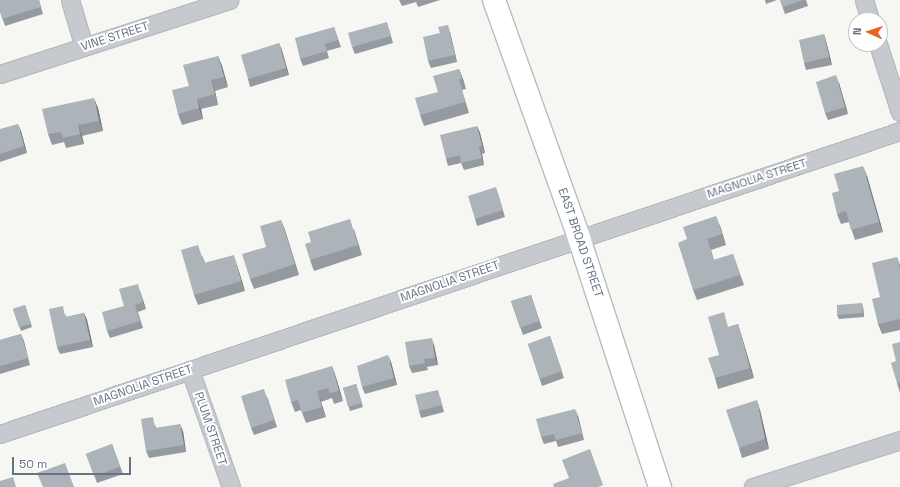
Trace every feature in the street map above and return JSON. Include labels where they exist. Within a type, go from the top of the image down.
[{"type":"main road","name":"EAST BROAD STREET","points":[[494,0],[579,238],[660,487]]},
{"type":"street","points":[[70,0],[84,47]]},
{"type":"street","name":"VINE STREET","points":[[0,74],[229,0]]},
{"type":"street","points":[[864,0],[868,12]]},
{"type":"street","points":[[881,52],[900,112]]},
{"type":"street","name":"MAGNOLIA STREET","points":[[0,434],[900,131]]},
{"type":"street","name":"PLUM STREET","points":[[190,370],[231,487]]},
{"type":"street","points":[[754,487],[900,440]]},
{"type":"building","points":[[0,0],[39,0],[41,7],[2,19]]},
{"type":"building","points":[[780,0],[803,0],[783,7]]},
{"type":"building","points":[[387,22],[391,36],[352,47],[348,33]]},
{"type":"building","points":[[448,25],[455,55],[428,61],[423,37],[440,33],[438,27]]},
{"type":"building","points":[[334,27],[338,40],[325,44],[327,51],[300,59],[295,38]]},
{"type":"building","points":[[824,34],[829,57],[804,63],[799,40]]},
{"type":"building","points":[[279,43],[286,68],[248,79],[241,55]]},
{"type":"building","points":[[218,56],[224,77],[211,80],[215,94],[197,99],[199,108],[178,114],[172,90],[189,86],[183,65]]},
{"type":"building","points":[[459,69],[462,79],[459,79],[465,102],[420,115],[415,98],[438,92],[433,76]]},
{"type":"building","points":[[836,75],[845,107],[825,113],[816,82]]},
{"type":"building","points":[[94,98],[99,121],[78,125],[80,134],[63,138],[61,132],[48,134],[42,109]]},
{"type":"building","points":[[18,124],[24,146],[0,154],[0,129]]},
{"type":"building","points":[[477,126],[482,146],[479,146],[482,158],[461,163],[460,155],[446,159],[440,135]]},
{"type":"building","points":[[863,166],[879,222],[851,230],[846,211],[837,214],[832,193],[839,191],[834,174]]},
{"type":"building","points":[[496,187],[503,210],[475,219],[468,196]]},
{"type":"building","points":[[716,216],[722,234],[707,239],[714,260],[733,254],[740,275],[693,290],[678,243],[687,239],[683,227]]},
{"type":"building","points":[[350,219],[358,245],[310,260],[305,244],[311,242],[308,232]]},
{"type":"building","points":[[281,220],[295,264],[250,279],[242,254],[266,247],[260,226]]},
{"type":"building","points":[[198,245],[204,263],[234,255],[241,281],[194,295],[181,250]]},
{"type":"building","points":[[897,257],[900,270],[900,319],[878,324],[872,299],[880,297],[872,263]]},
{"type":"building","points":[[138,284],[143,302],[135,305],[140,321],[107,331],[102,312],[124,306],[119,289]]},
{"type":"building","points":[[531,295],[539,321],[520,328],[511,301]]},
{"type":"building","points":[[862,303],[863,313],[837,315],[837,305]]},
{"type":"building","points":[[25,305],[31,324],[19,327],[13,309]]},
{"type":"building","points":[[63,306],[65,317],[84,313],[90,340],[57,347],[49,309]]},
{"type":"building","points":[[724,312],[728,327],[738,324],[750,368],[715,378],[708,358],[719,355],[708,317]]},
{"type":"building","points":[[21,334],[28,358],[0,366],[0,340]]},
{"type":"building","points":[[550,336],[562,371],[540,379],[528,344]]},
{"type":"building","points":[[432,338],[435,358],[424,359],[425,363],[409,366],[405,342]]},
{"type":"building","points":[[900,342],[900,382],[897,383],[891,363],[896,361],[892,344]]},
{"type":"building","points":[[388,355],[394,378],[362,387],[357,366]]},
{"type":"building","points":[[332,366],[339,391],[330,393],[328,388],[317,391],[322,407],[302,413],[298,400],[291,402],[285,380]]},
{"type":"building","points":[[356,384],[362,403],[348,407],[343,388]]},
{"type":"building","points":[[264,389],[274,420],[251,428],[241,396]]},
{"type":"building","points":[[438,390],[442,405],[419,411],[415,395]]},
{"type":"building","points":[[757,400],[765,439],[739,448],[726,410]]},
{"type":"building","points":[[575,409],[582,433],[556,440],[554,434],[541,437],[536,419]]},
{"type":"building","points":[[153,417],[155,428],[180,424],[184,445],[146,451],[141,419]]},
{"type":"building","points":[[112,444],[120,467],[94,476],[86,454]]},
{"type":"building","points":[[590,449],[603,485],[598,487],[554,487],[553,484],[569,478],[562,460]]},
{"type":"building","points":[[65,463],[74,487],[43,487],[37,473]]},
{"type":"building","points":[[13,477],[16,487],[0,487],[0,481]]}]
